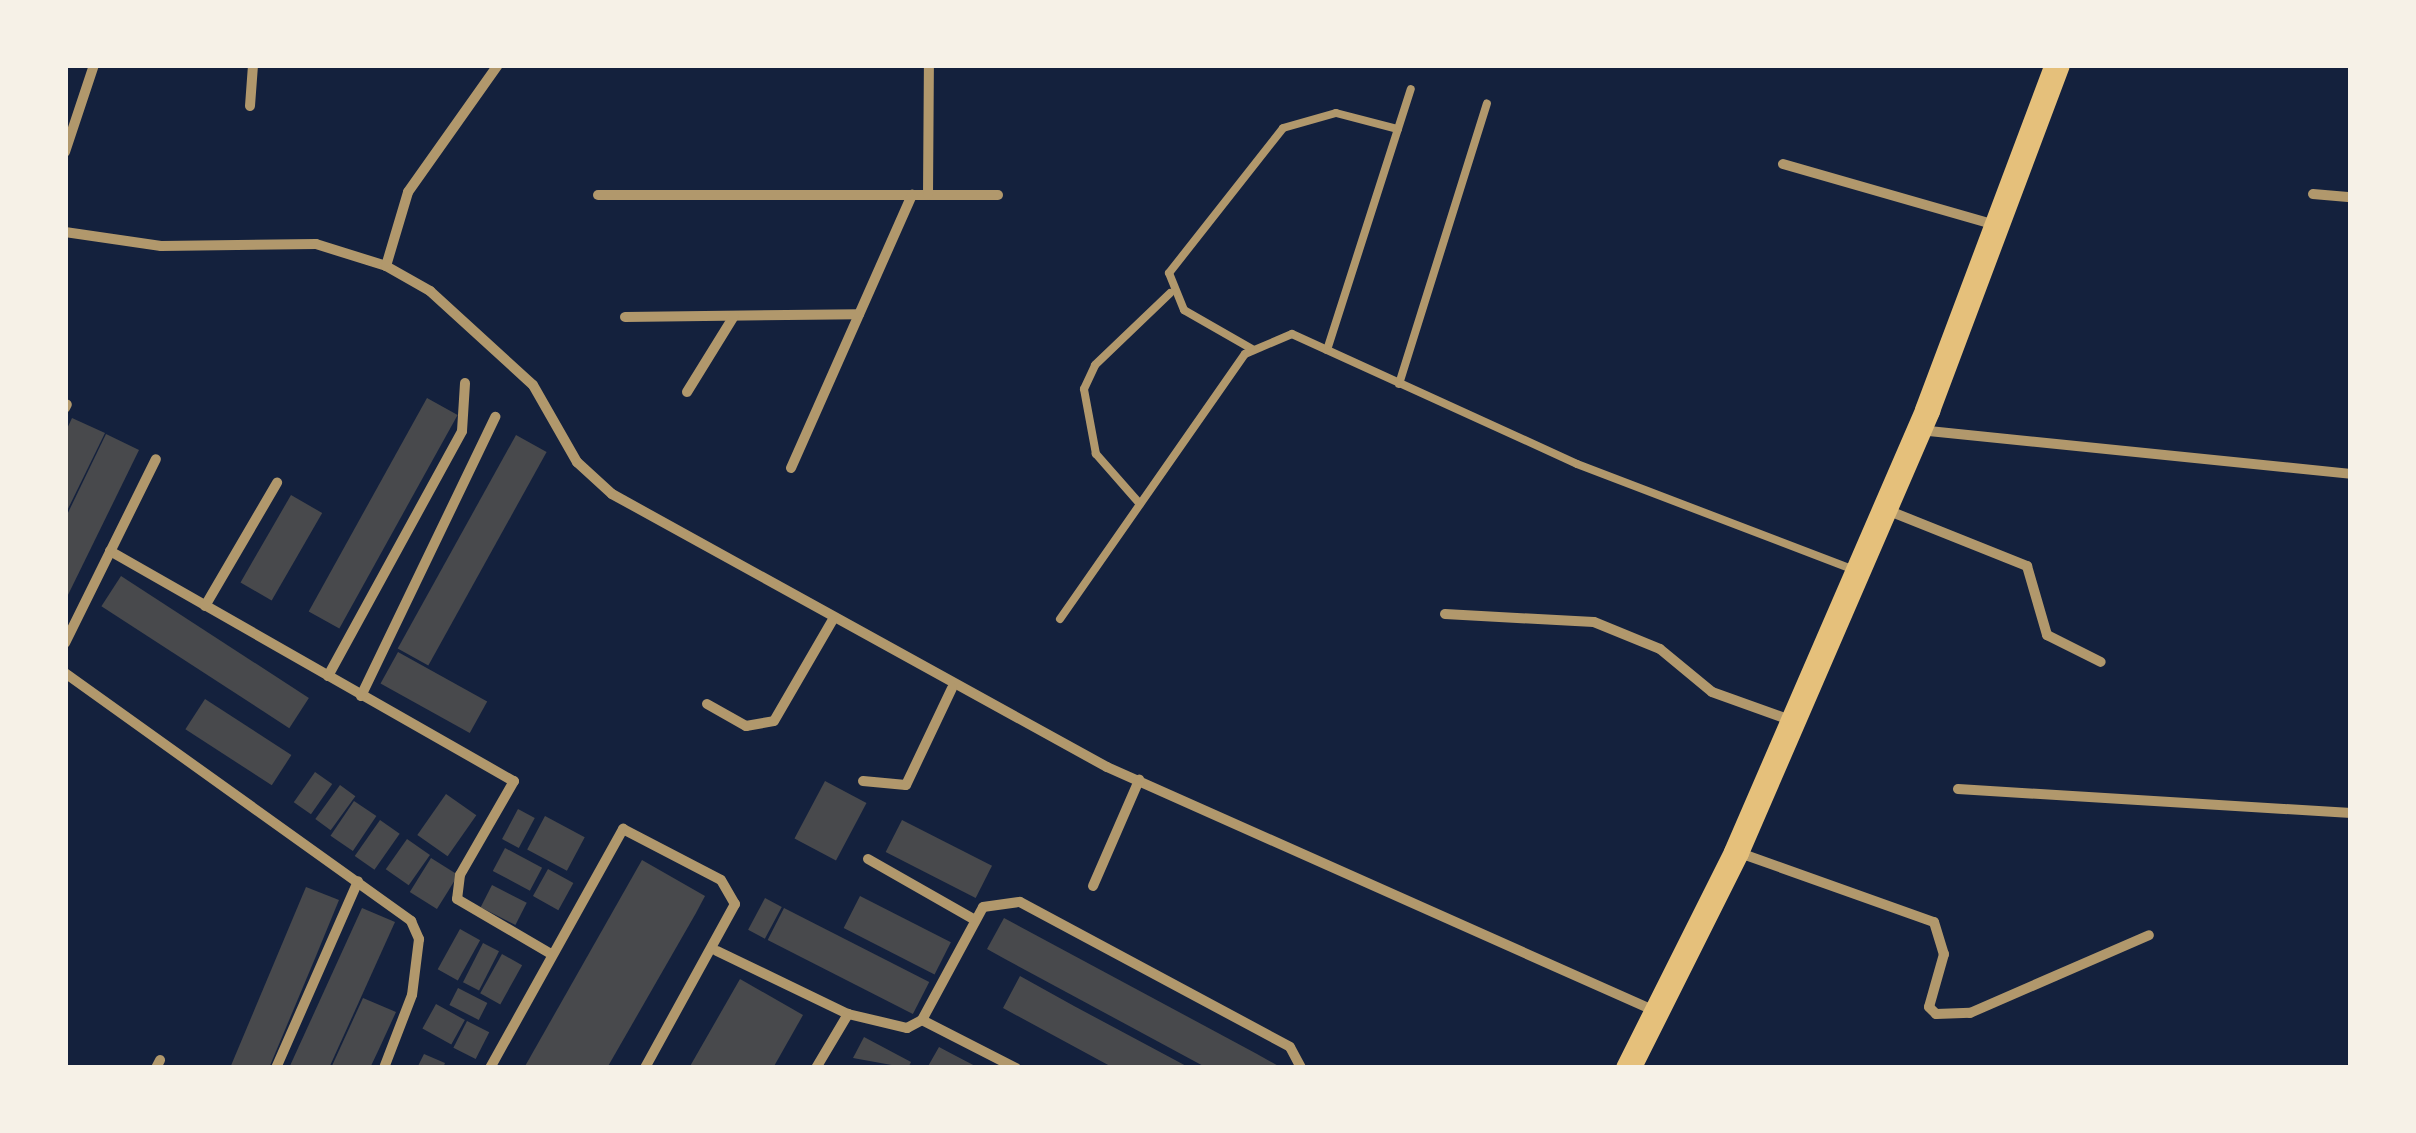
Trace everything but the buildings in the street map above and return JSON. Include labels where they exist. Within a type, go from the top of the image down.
[{"type":"main road","points":[[1628,1068],[1736,852],[1794,721],[2002,226],[2057,65]]},
{"type":"street","points":[[65,152],[94,65]]},
{"type":"street","points":[[250,106],[254,65]]},
{"type":"street","points":[[928,195],[929,65]]},
{"type":"street","points":[[386,266],[408,192],[496,66]]},
{"type":"street","points":[[1783,164],[2002,226]]},
{"type":"street","points":[[2313,194],[2351,198]]},
{"type":"street","points":[[598,195],[998,195]]},
{"type":"street","points":[[790,468],[912,195]]},
{"type":"street","points":[[65,232],[160,246],[316,244],[386,266],[467,322],[514,368],[590,478],[832,621],[952,688],[1139,780],[1657,1012]]},
{"type":"street","points":[[625,317],[859,314]]},
{"type":"street","points":[[687,392],[734,316]]},
{"type":"street","points":[[333,679],[462,431],[465,383]]},
{"type":"street","points":[[357,693],[495,417]]},
{"type":"street","points":[[1918,430],[2351,474]]},
{"type":"street","points":[[65,644],[156,460]]},
{"type":"street","points":[[205,606],[277,483]]},
{"type":"street","points":[[1882,508],[2027,566],[2047,635],[2101,662]]},
{"type":"street","points":[[110,552],[514,781],[460,875],[457,899],[551,954]]},
{"type":"street","points":[[1445,614],[1594,622],[1660,649],[1712,692],[1794,721]]},
{"type":"street","points":[[707,704],[746,726],[774,720],[832,621]]},
{"type":"street","points":[[65,673],[403,912],[419,939],[412,996],[384,1068]]},
{"type":"street","points":[[862,782],[906,785],[952,688]]},
{"type":"street","points":[[1093,886],[1139,780]]},
{"type":"street","points":[[1958,789],[2351,813]]},
{"type":"street","points":[[490,1068],[623,829],[728,887],[735,904],[717,952],[645,1068]]},
{"type":"street","points":[[1736,852],[1934,922],[1944,954],[1929,1007],[1936,1014],[1970,1013],[2149,936]]},
{"type":"street","points":[[868,859],[973,918]]},
{"type":"street","points":[[276,1068],[358,881]]},
{"type":"street","points":[[717,952],[848,1014],[898,1030],[922,1020],[973,918],[994,900],[1020,902],[1290,1047],[1301,1068]]},
{"type":"street","points":[[816,1068],[848,1014]]},
{"type":"street","points":[[922,1020],[1016,1068]]},
{"type":"lane","points":[[1327,350],[1411,89]]},
{"type":"lane","points":[[1399,384],[1487,104]]},
{"type":"lane","points":[[1140,504],[1096,454],[1084,389],[1095,365],[1170,293],[1169,273],[1283,128],[1336,112],[1398,129]]},
{"type":"lane","points":[[1170,293],[1252,348]]},
{"type":"lane","points":[[1060,619],[1252,348],[1292,334],[1577,464],[1855,570]]}]
